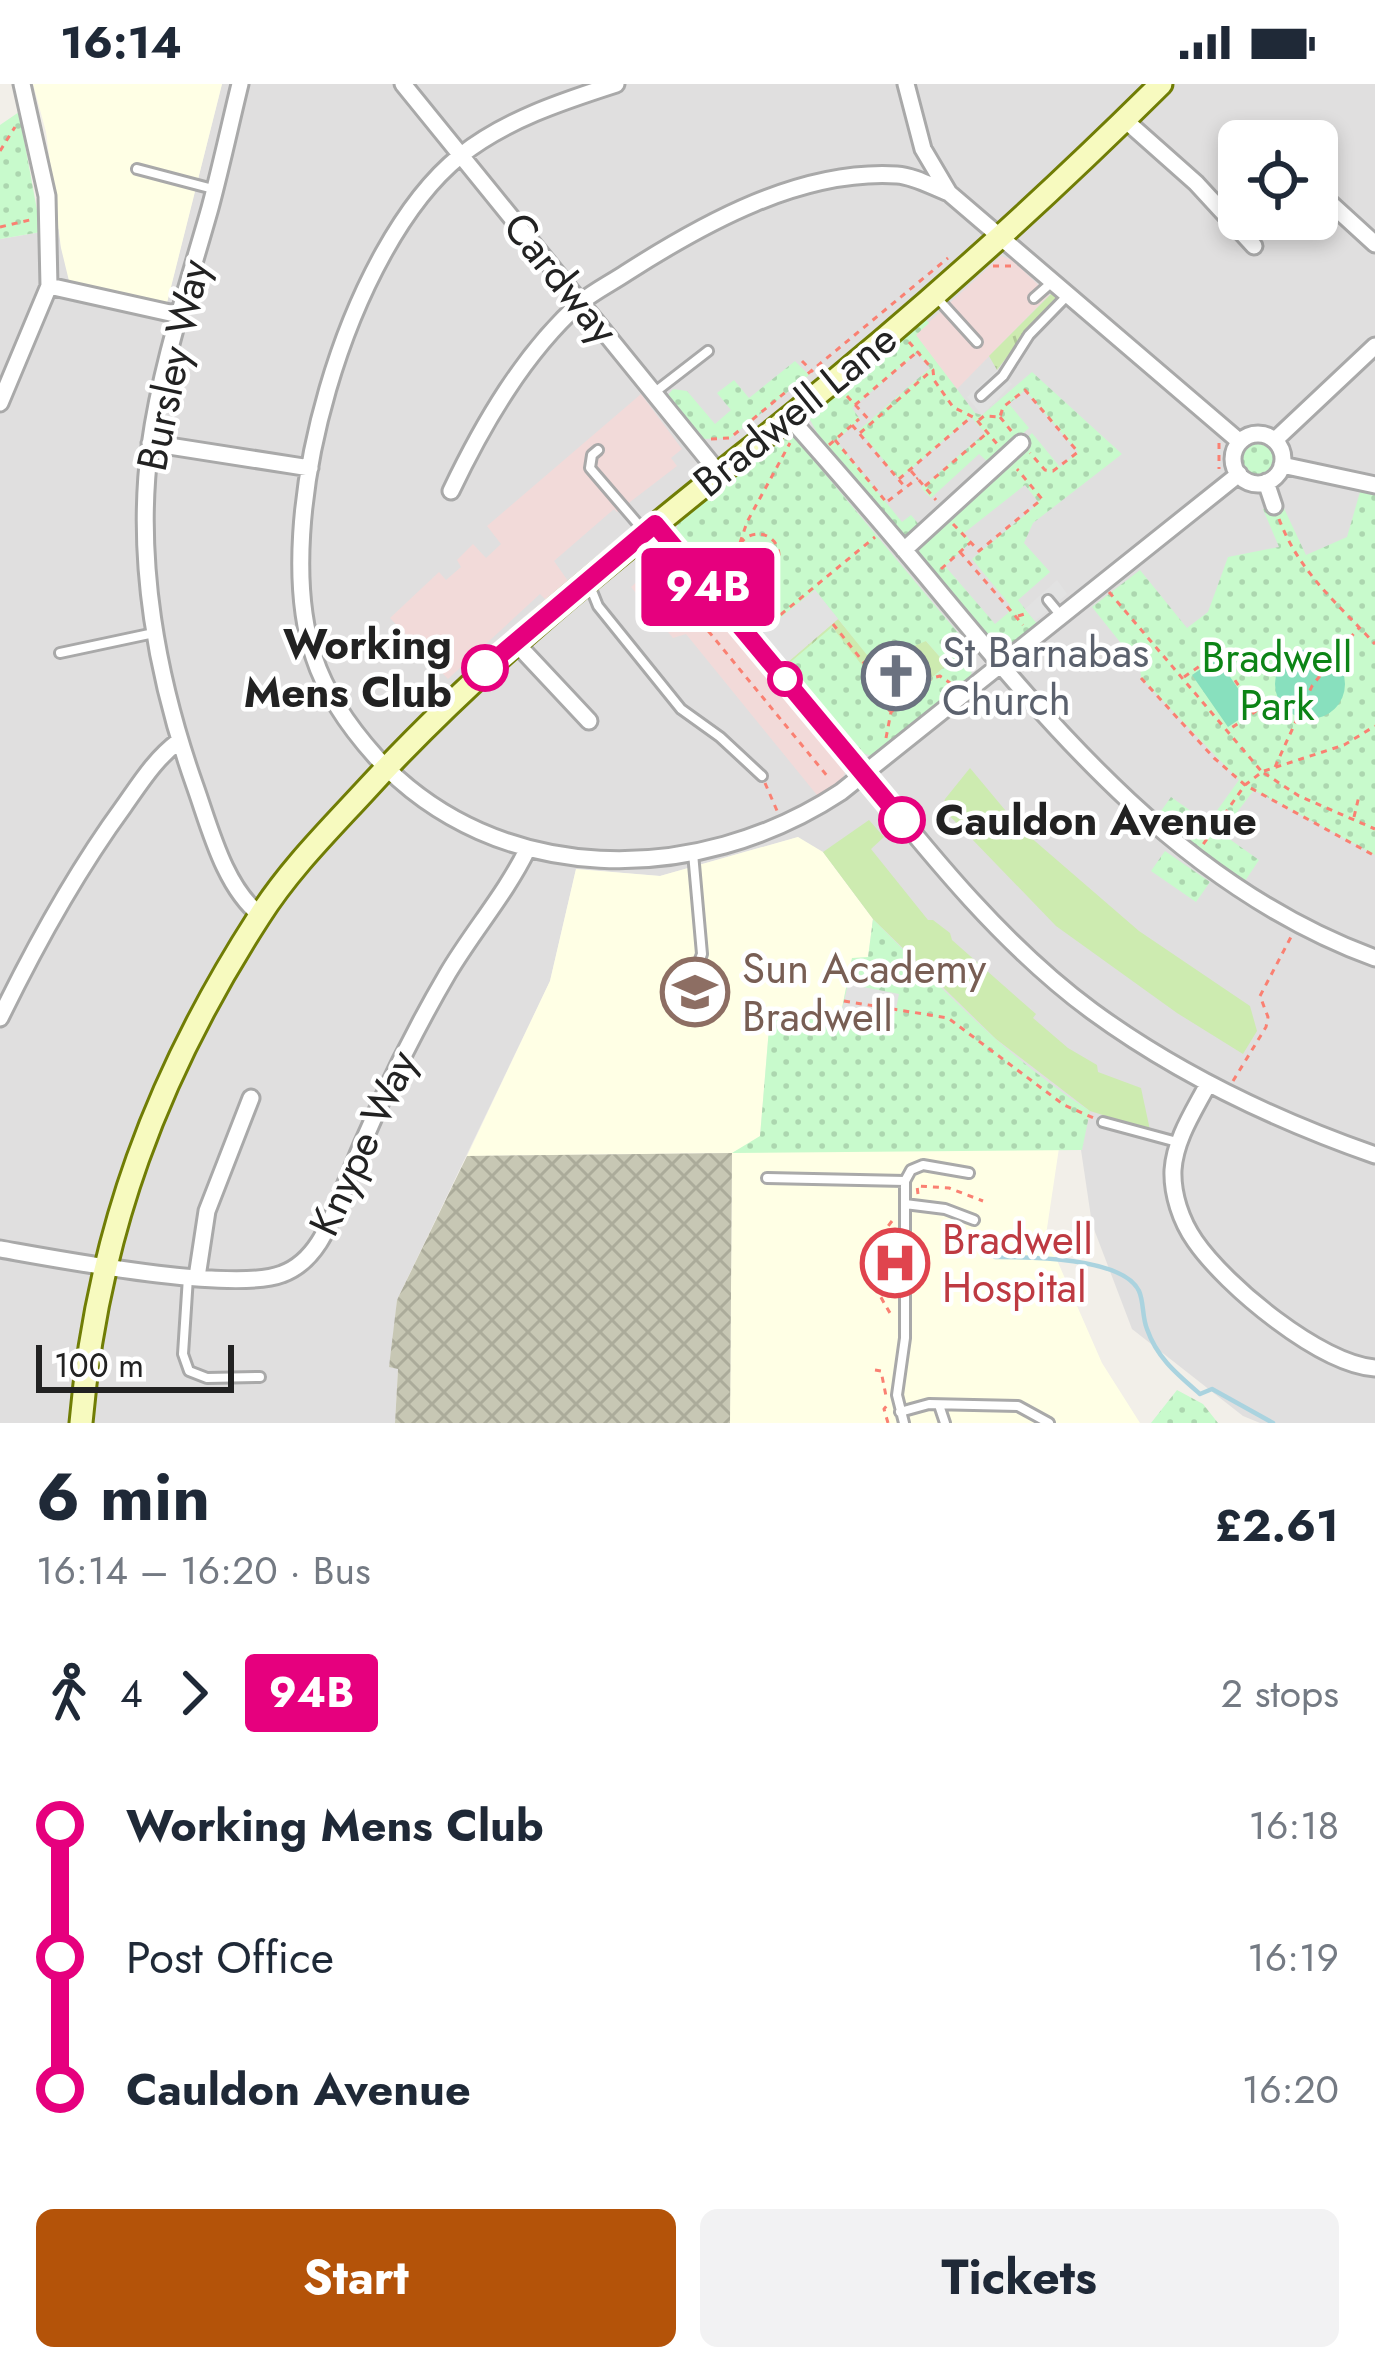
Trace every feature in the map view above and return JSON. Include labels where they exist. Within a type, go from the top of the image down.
[{"type":"street","points":[[0,403],[49,286],[47,196],[22,84]]},
{"type":"street","name":"Bursley Way","points":[[240,84],[178,316],[150,443],[146,532],[155,633],[179,741],[215,844],[260,915]]},
{"type":"street","name":"Cardway","points":[[403,84],[718,472]]},
{"type":"street","points":[[616,84],[534,114],[460,156],[406,217],[372,276],[338,361],[310,468],[299,587],[305,625],[331,695],[360,740],[386,768],[452,818],[527,850],[616,860],[693,852],[783,824],[865,773],[1239,474]]},
{"type":"street","points":[[906,84],[922,149],[949,193],[1240,442]]},
{"type":"street","name":"Bradwell Lane","points":[[81,1423],[92,1327],[126,1184],[192,1032],[260,915],[298,864],[444,706],[514,641],[718,472],[788,428],[833,381],[1000,238],[1161,84]]},
{"type":"street","points":[[1125,119],[1255,246]]},
{"type":"street","points":[[451,490],[501,401],[581,302],[662,250],[772,197],[837,180],[902,175],[916,167],[922,149]]},
{"type":"street","points":[[902,175],[949,193]]},
{"type":"street","points":[[1338,210],[1375,244]]},
{"type":"street","points":[[49,286],[178,316]]},
{"type":"street","points":[[1275,440],[1375,346]]},
{"type":"street","points":[[788,428],[880,508],[880,534],[904,550],[1100,778],[1194,857],[1298,923],[1375,958]]},
{"type":"street","points":[[1255,434],[1275,440],[1282,454],[1275,477],[1250,482],[1239,474],[1234,461],[1240,442],[1255,434]]},
{"type":"street","points":[[150,443],[310,468]]},
{"type":"street","points":[[904,550],[1021,443]]},
{"type":"street","points":[[1282,465],[1375,485]]},
{"type":"street","points":[[1266,482],[1274,506]]},
{"type":"street","points":[[650,528],[768,652],[905,824],[1041,968],[1092,1011],[1208,1084],[1296,1126],[1375,1154]]},
{"type":"street","points":[[514,641],[589,722]]},
{"type":"street","points":[[0,1018],[87,857],[160,755],[179,741]]},
{"type":"street","name":"Knype Way","points":[[0,1249],[192,1276],[267,1279],[286,1274],[314,1250],[326,1232],[383,1090],[448,973],[527,850]]},
{"type":"street","points":[[1208,1084],[1179,1142],[1173,1170],[1176,1199],[1192,1238],[1240,1289],[1330,1356],[1375,1368]]},
{"type":"street","points":[[192,1276],[207,1211],[251,1098]]},
{"type":"lane","points":[[137,169],[214,189]]},
{"type":"lane","points":[[1034,298],[1051,283]]},
{"type":"lane","points":[[935,296],[977,342]]},
{"type":"lane","points":[[981,396],[1003,376],[1029,335],[1066,296]]},
{"type":"lane","points":[[654,393],[707,351]]},
{"type":"lane","points":[[598,450],[590,468],[650,528]]},
{"type":"lane","points":[[586,581],[598,606],[681,709],[762,776]]},
{"type":"lane","points":[[1048,600],[1062,617]]},
{"type":"lane","points":[[60,652],[155,633]]},
{"type":"lane","points":[[693,852],[702,954],[695,973]]},
{"type":"lane","points":[[1103,1122],[1179,1142]]},
{"type":"lane","points":[[904,1423],[897,1395],[905,1338],[905,1181],[911,1170],[923,1165],[969,1173]]},
{"type":"lane","points":[[767,1178],[905,1181]]},
{"type":"lane","points":[[905,1204],[974,1220]]},
{"type":"lane","points":[[192,1276],[183,1354],[189,1371],[207,1378],[260,1377]]},
{"type":"lane","points":[[900,1412],[914,1405],[1018,1406],[1049,1423]]},
{"type":"lane","points":[[939,1405],[944,1423]]},
{"type":"path","points":[[0,151],[27,108]]},
{"type":"path","points":[[0,227],[48,216]]},
{"type":"path","points":[[704,439],[730,438],[951,256]]},
{"type":"path","points":[[992,266],[1022,266]]},
{"type":"path","points":[[904,336],[933,370],[934,380],[953,407],[987,432],[1042,499],[968,560]]},
{"type":"path","points":[[856,405],[917,352]]},
{"type":"path","points":[[860,433],[933,370]]},
{"type":"path","points":[[833,381],[872,423]]},
{"type":"path","points":[[977,422],[984,416],[1000,417],[1045,470],[1060,467],[1078,452],[1025,389],[1003,407],[1000,417]]},
{"type":"path","points":[[899,479],[971,417]]},
{"type":"path","points":[[820,453],[860,419]]},
{"type":"path","points":[[852,425],[905,487]]},
{"type":"path","points":[[750,575],[738,561],[740,543],[794,437],[788,428]]},
{"type":"path","points":[[1224,487],[1219,479],[1218,443],[1226,430]]},
{"type":"path","points":[[925,486],[987,432]]},
{"type":"path","points":[[835,440],[880,508],[918,478]]},
{"type":"path","points":[[910,470],[979,551]]},
{"type":"path","points":[[1274,506],[1291,551],[1327,597],[1375,644]]},
{"type":"path","points":[[740,543],[760,533],[773,539],[780,553],[771,572],[750,575]]},
{"type":"path","points":[[751,639],[880,534]]},
{"type":"path","points":[[936,572],[971,542]]},
{"type":"path","points":[[960,552],[1028,631]]},
{"type":"path","points":[[655,566],[828,777]]},
{"type":"path","points":[[735,619],[750,575]]},
{"type":"path","points":[[1103,586],[1262,772],[1299,796],[1375,829]]},
{"type":"path","points":[[1016,616],[1028,614]]},
{"type":"path","points":[[832,624],[872,673],[864,680],[891,712]]},
{"type":"path","points":[[1275,767],[1312,686],[1336,654],[1349,647],[1346,643],[1360,627]]},
{"type":"path","points":[[1184,677],[1217,654],[1256,710],[1226,732]]},
{"type":"path","points":[[902,733],[884,747],[891,712],[940,676],[956,689],[936,704],[941,711]]},
{"type":"path","points":[[1141,678],[1219,763],[1246,785],[1375,856]]},
{"type":"path","points":[[1194,857],[1246,785],[1262,772],[1341,749],[1375,726]]},
{"type":"path","points":[[762,776],[783,824]]},
{"type":"path","points":[[1354,819],[1359,796]]},
{"type":"path","points":[[1226,1093],[1266,1027],[1268,1017],[1260,996],[1298,923]]},
{"type":"path","points":[[844,1001],[948,1018],[1064,1106],[1103,1122]]},
{"type":"path","points":[[875,1370],[881,1371],[885,1396],[889,1396],[884,1409],[888,1423]]},
{"type":"shaded area","points":[[33,84],[222,84],[167,303],[69,281],[46,132]]},
{"type":"shaded area","points":[[222,84],[1375,84],[1375,1423],[1260,1423],[1243,1416],[1132,1329],[1092,1224],[1081,1150],[1059,1148],[798,837],[660,876],[576,869],[550,981],[397,1300],[390,1367],[398,1368],[395,1423],[0,1423],[0,239],[59,229],[61,248],[167,302]]},
{"type":"shaded area","points":[[1001,256],[1012,260],[1049,295],[957,389],[915,335]]},
{"type":"shaded area","points":[[997,370],[1012,384],[982,415],[967,397]]},
{"type":"shaded area","points":[[641,394],[682,449],[671,458],[677,466],[617,512],[614,509],[554,561],[568,581],[546,600],[540,594],[448,679],[390,618],[439,572],[446,580],[461,567],[457,560],[473,544],[486,558],[501,544],[487,526]]},
{"type":"shaded area","points":[[671,552],[847,764],[842,783],[821,800],[686,634],[673,638],[631,587]]},
{"type":"shaded area","points":[[1057,580],[1067,594],[1035,621],[1025,609]]},
{"type":"shaded area","points":[[815,590],[838,619],[787,663],[762,633]]},
{"type":"shaded area","points":[[798,837],[823,852],[873,919],[868,958],[852,958],[840,1018],[770,1017],[760,1137],[734,1152],[1059,1148],[1046,1235],[1102,1363],[1140,1423],[730,1423],[732,1153],[467,1156],[550,981],[576,869],[660,876]]},
{"type":"shaded area","points":[[848,984],[899,994],[895,1014],[874,1011],[871,1023],[840,1018]]},
{"type":"shaded area","points":[[732,1153],[730,1423],[395,1423],[398,1369],[389,1367],[397,1300],[467,1156]]},
{"type":"green space","points":[[19,112],[41,232],[0,239],[0,125]]},
{"type":"green space","points":[[1052,293],[1059,300],[997,370],[989,356]]},
{"type":"green space","points":[[923,316],[929,323],[916,335],[975,413],[982,415],[1032,372],[1122,454],[1033,523],[1024,543],[1050,572],[1018,600],[1038,625],[1007,649],[992,645],[918,559],[921,542],[1032,433],[1060,467],[1078,452],[1025,390],[1009,404],[1029,428],[989,463],[979,454],[931,498],[921,488],[985,433],[971,417],[899,479],[859,430],[930,368],[917,353],[852,408],[860,419],[836,441],[902,522],[911,515],[921,527],[906,536],[899,534],[826,449],[809,418]],"holes":[[[1025,485],[1039,503],[972,559],[1010,605],[995,624],[945,566],[971,542],[964,533]]]},
{"type":"green space","points":[[795,361],[809,375],[730,438],[704,439],[668,395],[673,389],[687,391],[715,424],[731,410],[717,393],[734,380],[749,398]]},
{"type":"green space","points":[[794,437],[974,652],[971,676],[873,756],[857,752],[786,666],[832,627],[868,673],[862,680],[890,712],[947,665],[926,641],[891,656],[879,644],[867,655],[815,590],[759,635],[676,532],[692,512],[786,438]]},
{"type":"green space","points":[[1259,441],[1272,446],[1277,459],[1272,472],[1259,477],[1246,472],[1241,459],[1246,446]]},
{"type":"green space","name":"Bradwell Park","points":[[1360,492],[1375,495],[1375,855],[1254,790],[1221,833],[1259,860],[1245,881],[1156,818],[1171,797],[1208,823],[1239,780],[1141,678],[1140,667],[1092,607],[1140,570],[1187,628],[1208,612],[1228,557],[1279,547],[1263,509],[1282,504],[1306,555],[1347,537]]},
{"type":"green space","points":[[838,619],[867,654],[879,644],[926,641],[947,665],[890,713],[861,679],[833,627],[786,666],[759,635],[787,662]]},
{"type":"green space","points":[[1310,649],[1334,660],[1345,684],[1334,708],[1310,719],[1286,708],[1275,684],[1286,660]]},
{"type":"green space","points":[[1217,658],[1253,710],[1228,727],[1192,675]]},
{"type":"green space","points":[[970,768],[1021,829],[1139,931],[1250,1006],[1257,1031],[1243,1054],[1056,926],[942,808]]},
{"type":"green space","points":[[869,820],[884,837],[871,849],[928,920],[950,933],[952,940],[1036,1014],[1033,1018],[1097,1065],[1098,1072],[1141,1088],[1150,1130],[1090,1111],[996,1039],[873,919],[823,852]]},
{"type":"green space","points":[[1165,851],[1210,882],[1196,902],[1151,871]]},
{"type":"green space","points":[[873,919],[1003,1046],[1090,1111],[1082,1150],[732,1153],[760,1136],[770,1016],[840,1018],[852,958],[868,957]]},
{"type":"green space","points":[[1177,1390],[1203,1404],[1218,1423],[1151,1423]]},
{"type":"waterway","points":[[995,1257],[1073,1261],[1130,1280],[1141,1295],[1151,1339],[1176,1372],[1200,1394],[1212,1389],[1273,1423]]},
{"type":"bus line","name":"94B","points":[[485,668],[655,524],[902,820]]},
{"type":"place","name":"Working Mens Club","points":[[485,668]]},
{"type":"place","name":"St Barnabas Church","points":[[896,676]]},
{"type":"place","name":"Cauldon Avenue","points":[[902,820]]},
{"type":"place","name":"Sun Academy Bradwell","points":[[695,992]]},
{"type":"place","name":"Bradwell Hospital","points":[[895,1263]]}]
